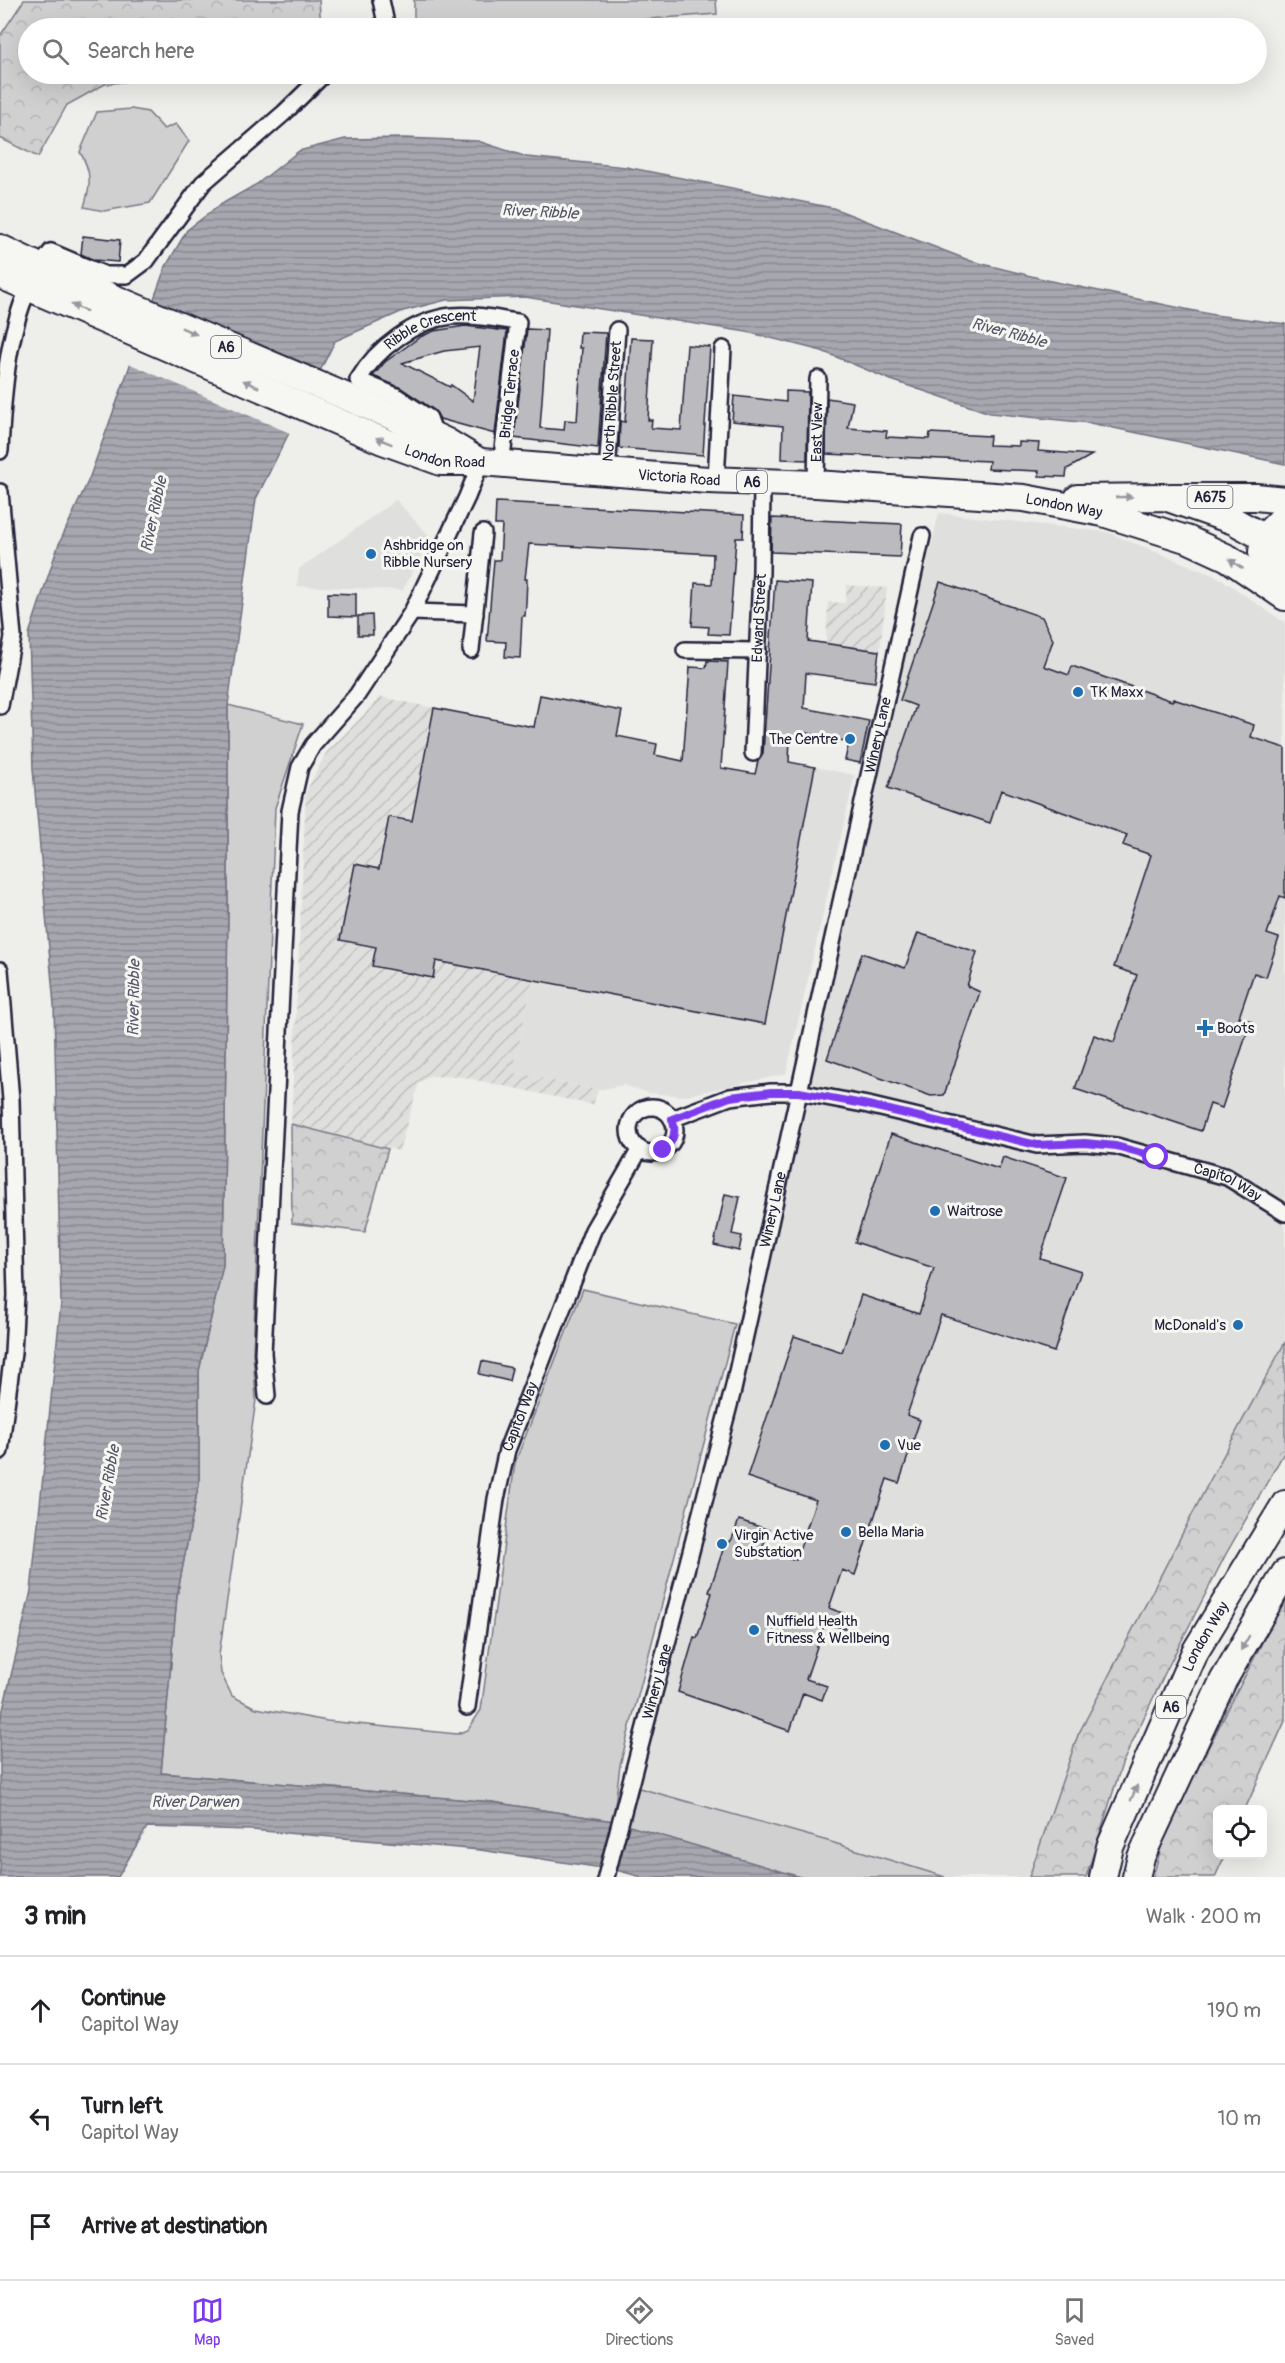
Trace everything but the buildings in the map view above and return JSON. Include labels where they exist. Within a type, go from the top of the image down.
[{"type":"main road","name":"A6","points":[[0,248],[34,277],[310,396]]},
{"type":"main road","name":"A6","points":[[0,275],[34,277]]},
{"type":"main road","name":"London Road","points":[[310,396],[436,437],[491,464]]},
{"type":"main road","name":"London Road","points":[[310,396],[383,441],[441,462],[491,464]]},
{"type":"main road","name":"Victoria Road","points":[[491,464],[1024,498]]},
{"type":"main road","name":"London Way","points":[[1024,498],[1165,497],[1234,521],[1274,543]]},
{"type":"main road","name":"A675","points":[[1165,497],[1256,497],[1285,500]]},
{"type":"main road","name":"London Way","points":[[1024,498],[1103,513],[1189,540],[1227,558],[1285,597]]},
{"type":"main road","points":[[1285,516],[1274,543],[1262,552],[1285,575]]},
{"type":"main road","name":"London Way","points":[[1103,1877],[1110,1847],[1195,1652],[1285,1504]]},
{"type":"main road","name":"A6","points":[[1138,1867],[1223,1681],[1285,1573]]},
{"type":"street","points":[[381,0],[385,18]]},
{"type":"street","points":[[0,451],[2,402],[15,324],[34,277],[51,252],[105,276],[127,275],[146,261],[203,183],[314,84]]},
{"type":"street","name":"Ribble Crescent","points":[[436,437],[429,418],[396,396],[358,380],[365,369],[384,349],[425,323],[452,316],[474,316],[518,322]]},
{"type":"street","name":"Bridge Terrace","points":[[267,1396],[263,1353],[290,811],[300,767],[313,745],[357,695],[412,612],[467,498],[491,464],[518,322]]},
{"type":"street","name":"North Ribble Street","points":[[607,473],[617,330]]},
{"type":"street","points":[[716,480],[723,349]]},
{"type":"street","name":"East View","points":[[816,484],[818,379]]},
{"type":"street","name":"Edward Street","points":[[753,753],[762,483]]},
{"type":"street","points":[[0,492],[6,637],[0,706]]},
{"type":"street","points":[[471,650],[483,533]]},
{"type":"street","name":"Winery Lane","points":[[607,1871],[631,1788],[733,1390],[922,536]]},
{"type":"street","points":[[412,612],[475,614]]},
{"type":"street","points":[[685,650],[758,651]]},
{"type":"street","points":[[0,970],[12,1100],[16,1294],[13,1353],[0,1451]]},
{"type":"street","name":"Capitol Way","points":[[672,1119],[730,1097],[771,1092],[799,1092],[880,1108],[1037,1145],[1085,1143],[1116,1146],[1227,1178],[1285,1213]]},
{"type":"street","points":[[650,1107],[659,1108],[667,1112],[672,1119],[675,1132],[667,1147],[654,1152],[640,1149],[632,1140],[629,1132],[630,1123],[638,1112],[650,1107]]},
{"type":"street","name":"Capitol Way","points":[[467,1707],[496,1499],[507,1450],[593,1230],[640,1149]]},
{"type":"shaded area","name":"Ashbridge on Ribble Nursery","points":[[396,500],[431,538],[403,590],[297,586],[299,569]]},
{"type":"shaded area","points":[[939,513],[1107,532],[1220,578],[1285,623],[1285,1342],[1208,1484],[1078,1735],[1029,1877],[945,1877],[821,1839],[639,1788]]},
{"type":"shaded area","points":[[847,585],[887,588],[876,684],[824,676],[828,602],[845,603]]},
{"type":"shaded area","points":[[540,695],[622,711],[618,736],[657,744],[655,755],[755,774],[759,756],[855,775],[786,1074],[683,1096],[649,1093],[623,1085],[598,1090],[513,1072],[551,894],[534,727]]},
{"type":"shaded area","points":[[381,697],[434,708],[551,894],[513,1072],[598,1090],[593,1105],[462,1077],[430,1076],[419,1083],[399,1151],[291,1124],[306,792],[326,753]]},
{"type":"green space","points":[[24,0],[319,0],[320,18],[18,18],[18,84],[105,84],[67,105],[38,157],[0,138],[0,36]]},
{"type":"green space","points":[[414,0],[716,0],[717,14],[662,18],[414,18]]},
{"type":"green space","points":[[131,109],[148,112],[164,129],[176,124],[189,141],[150,203],[104,211],[84,207],[89,179],[87,166],[80,152],[97,112]]},
{"type":"green space","points":[[228,705],[303,724],[275,808],[253,1353],[256,1400],[219,1655],[221,1673],[232,1696],[256,1708],[327,1721],[457,1734],[468,1730],[481,1710],[515,1463],[583,1289],[735,1324],[620,1765],[613,1821],[492,1802],[161,1773],[177,1596],[199,1482],[199,1371],[223,1265],[228,907]]},
{"type":"green space","points":[[291,1124],[388,1149],[365,1232],[292,1223]]},
{"type":"green space","points":[[1285,1342],[1285,1451],[1226,1554],[1165,1673],[1122,1764],[1086,1877],[1029,1877],[1078,1735],[1208,1484]]},
{"type":"green space","points":[[1285,1598],[1285,1721],[1247,1805],[1213,1805],[1213,1859],[1223,1859],[1215,1877],[1153,1877],[1165,1832]]},
{"type":"green space","points":[[639,1788],[821,1839],[945,1877],[800,1877],[628,1826]]},
{"type":"water","points":[[404,138],[478,141],[527,157],[626,167],[833,208],[971,261],[1051,281],[1214,315],[1285,324],[1285,464],[1090,423],[990,413],[891,380],[822,351],[747,332],[525,297],[446,300],[403,311],[335,341],[256,499],[228,705],[228,907],[223,1265],[199,1371],[199,1482],[177,1596],[161,1773],[492,1802],[613,1821],[800,1877],[642,1877],[616,1870],[480,1850],[252,1830],[147,1827],[118,1877],[0,1877],[0,1722],[31,1591],[61,1303],[54,1005],[33,769],[29,634],[58,546],[89,479],[165,268],[187,230],[220,205],[257,184],[299,151],[345,139]]},
{"type":"pier","points":[[150,301],[321,375],[292,434],[128,363]]},
{"type":"place","name":"Ashbridge on Ribble Nursery","points":[[371,554]]},
{"type":"place","name":"TK Maxx","points":[[1078,692]]},
{"type":"place","name":"The Centre","points":[[850,739]]},
{"type":"place","name":"Boots","points":[[1205,1028]]},
{"type":"place","name":"Waitrose","points":[[935,1211]]},
{"type":"place","name":"McDonald's","points":[[1238,1325]]},
{"type":"place","name":"Vue","points":[[885,1445]]},
{"type":"place","name":"Bella Maria","points":[[846,1532]]},
{"type":"place","name":"Virgin Active Substation","points":[[722,1544]]},
{"type":"place","name":"Nuffield Health Fitness & Wellbeing","points":[[754,1630]]},
{"type":"route","points":[[663,1150],[674,1136],[675,1128],[672,1119],[730,1097],[771,1092],[799,1092],[868,1105],[1037,1145],[1085,1143],[1116,1146],[1156,1157]]},
{"type":"water label","name":"River Ribble","points":[[540,212]]},
{"type":"water label","name":"River Ribble","points":[[1009,333]]},
{"type":"water label","name":"River Ribble","points":[[154,514]]},
{"type":"water label","name":"River Ribble","points":[[134,998]]},
{"type":"water label","name":"River Ribble","points":[[108,1483]]},
{"type":"water label","name":"River Darwen","points":[[195,1802]]}]
